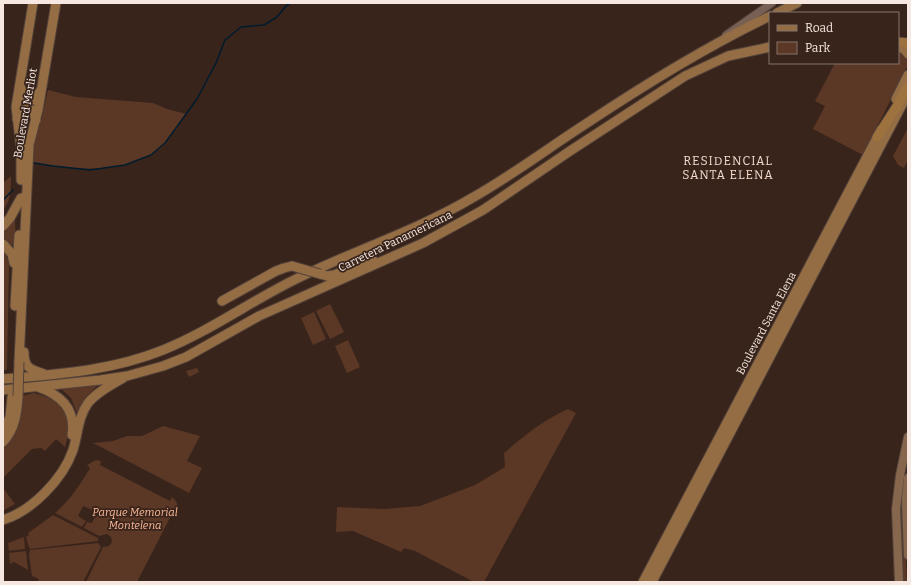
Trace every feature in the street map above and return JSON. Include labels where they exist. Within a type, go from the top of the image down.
[{"type":"highway","points":[[877,137],[908,86]]},
{"type":"main road","name":"Boulevard Merliot","points":[[16,362],[23,264],[28,152],[36,120],[56,3]]},
{"type":"main road","name":"Boulevard Merliot","points":[[15,396],[16,278],[21,198],[21,148],[16,107],[30,5]]},
{"type":"main road","points":[[778,12],[794,5]]},
{"type":"main road","points":[[785,12],[794,5]]},
{"type":"main road","name":"Carretera Panamericana","points":[[3,379],[82,372],[127,362],[166,349],[296,279],[408,231],[438,216],[492,186],[586,123],[707,48],[769,17]]},
{"type":"main road","name":"Carretera Panamericana","points":[[3,390],[127,376],[163,366],[186,357],[259,316],[423,243],[482,210],[685,76],[728,56],[769,47]]},
{"type":"main road","points":[[899,47],[904,49],[908,54]]},
{"type":"main road","name":"Boulevard Santa Elena","points":[[643,582],[746,395],[788,324],[798,292],[809,267],[908,75]]},
{"type":"main road","points":[[20,84],[24,97],[29,100],[34,100],[42,88]]},
{"type":"main road","name":"Boulevard Santa Elena","points":[[746,395],[754,371],[796,299],[908,95]]},
{"type":"main road","points":[[17,120],[23,110],[28,108],[33,111],[36,120]]},
{"type":"main road","points":[[3,226],[10,218],[21,198]]},
{"type":"main road","points":[[222,301],[284,268],[292,266],[327,276],[334,275],[393,252],[423,243]]},
{"type":"main road","points":[[3,244],[12,254],[16,278]]},
{"type":"main road","points":[[23,264],[25,273],[24,358],[28,367],[47,375]]},
{"type":"main road","points":[[3,520],[27,508],[52,485],[63,469],[73,450],[76,421],[92,398],[127,376]]},
{"type":"main road","points":[[37,386],[60,399],[76,421]]},
{"type":"main road","points":[[652,582],[738,420],[737,416],[745,398],[744,394],[746,395]]},
{"type":"main road","points":[[3,432],[10,417],[15,396]]},
{"type":"main road","points":[[3,442],[14,424],[18,409],[15,396]]},
{"type":"main road","points":[[3,515],[24,504],[38,493],[49,481],[66,453],[74,434]]},
{"type":"main road","points":[[899,582],[896,509],[900,475],[908,437]]},
{"type":"main road","points":[[908,478],[906,507],[908,555]]},
{"type":"street","name":"Carretera Panamericana","points":[[707,48],[772,3]]},
{"type":"green space","points":[[899,52],[903,52],[908,60],[908,65],[863,155],[813,129],[825,106],[815,101],[834,64],[899,64]]},
{"type":"green space","points":[[48,90],[76,97],[153,103],[167,109],[186,114],[165,144],[143,159],[118,166],[92,169],[42,165],[31,160],[32,147],[42,116]]},
{"type":"green space","points":[[908,128],[908,160],[904,168],[898,165],[893,156]]},
{"type":"green space","points":[[11,176],[11,190],[9,199],[3,210],[3,183]]},
{"type":"green space","points":[[15,219],[16,248],[3,238],[3,229]]},
{"type":"green space","points":[[3,252],[6,255],[9,264],[7,370],[3,370]]},
{"type":"green space","points":[[330,304],[344,332],[330,339],[316,311]]},
{"type":"green space","points":[[314,312],[326,339],[313,345],[301,318]]},
{"type":"green space","points":[[348,340],[360,367],[347,373],[335,346]]},
{"type":"green space","points":[[197,368],[199,372],[189,377],[186,371]]},
{"type":"green space","points":[[100,383],[86,397],[77,413],[71,398],[59,387]]},
{"type":"green space","points":[[34,393],[53,400],[65,411],[69,426],[65,447],[56,439],[45,451],[41,448],[32,449],[4,477],[3,485],[3,448],[10,439],[21,396]]},
{"type":"green space","points":[[568,409],[576,413],[484,582],[474,582],[415,551],[404,548],[401,552],[353,531],[336,532],[337,507],[384,509],[420,506],[475,485],[505,467],[504,453],[519,440],[542,423]]},
{"type":"green space","points":[[163,426],[200,436],[187,461],[202,468],[189,493],[93,443],[113,441],[127,436],[142,436]]},
{"type":"green space","name":"Parque Memorial Montelena","points":[[96,460],[101,461],[100,465],[170,501],[172,497],[177,504],[177,513],[173,512],[137,582],[86,582],[103,547],[109,546],[112,542],[111,537],[107,534],[99,536],[84,528],[87,522],[92,523],[97,512],[83,506],[78,516],[86,521],[82,527],[55,513],[70,498],[90,468],[87,465]]},
{"type":"green space","points":[[902,487],[907,582],[902,582],[900,524]]},
{"type":"green space","points":[[3,488],[15,504],[3,511]]},
{"type":"green space","points":[[53,515],[98,538],[98,541],[30,549],[26,537],[29,535],[28,533]]},
{"type":"green space","points":[[24,537],[25,549],[9,551],[8,543]]},
{"type":"green space","points":[[98,543],[101,547],[83,582],[41,582],[38,581],[39,579],[32,576],[29,555],[30,550]]},
{"type":"green space","points":[[26,551],[28,570],[14,562],[10,564],[9,553]]},
{"type":"waterway","points":[[34,163],[90,170],[125,165],[151,155],[165,143],[197,99],[216,63],[225,40],[241,27],[264,25],[277,17],[286,6],[291,3]]},
{"type":"waterway","points":[[3,200],[13,190]]},
{"type":"district","name":"RESIDENCIAL SANTA ELENA","points":[[728,168]]}]
